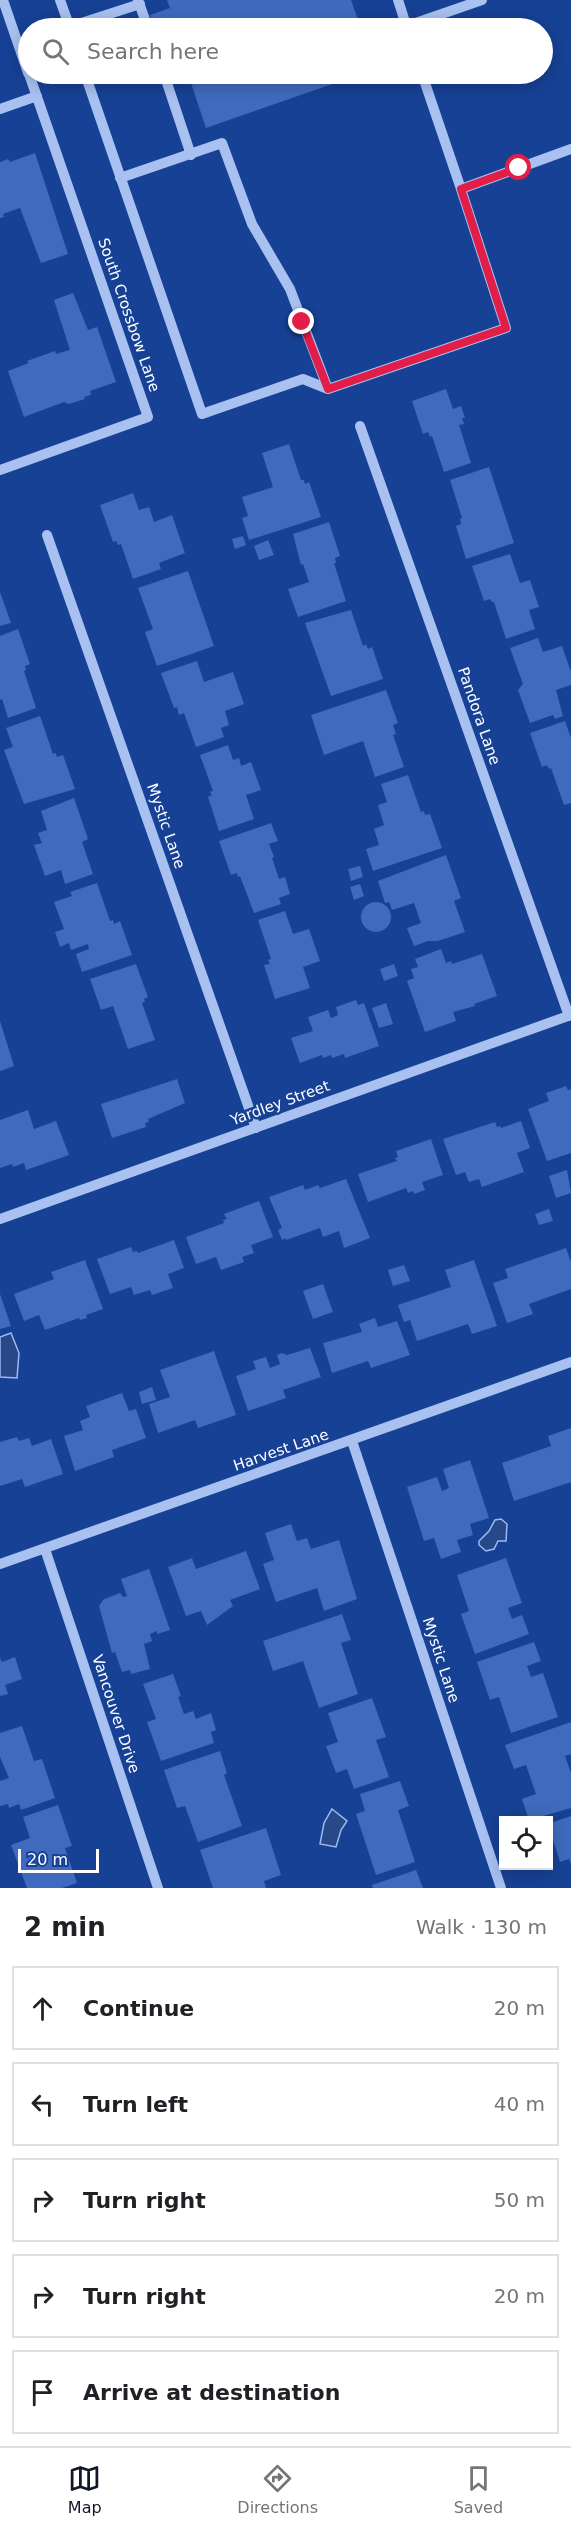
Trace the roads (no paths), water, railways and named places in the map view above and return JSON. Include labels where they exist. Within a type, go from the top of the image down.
[{"type":"street","name":"South Crossbow Lane","points":[[3,0],[18,42]]},
{"type":"street","points":[[60,0],[66,18]]},
{"type":"street","points":[[398,0],[404,18]]},
{"type":"street","points":[[432,18],[482,0]]},
{"type":"street","points":[[97,18],[139,2],[145,18]]},
{"type":"street","name":"South Crossbow Lane","points":[[0,470],[148,417],[33,84]]},
{"type":"street","points":[[88,84],[202,414],[303,379],[328,389],[506,328],[425,84]]},
{"type":"street","points":[[167,84],[191,154]]},
{"type":"street","points":[[0,109],[37,96]]},
{"type":"street","points":[[120,178],[222,143],[252,224],[290,289],[328,389]]},
{"type":"street","points":[[461,189],[571,149]]},
{"type":"street","name":"Pandora Lane","points":[[360,426],[570,1016]]},
{"type":"street","name":"Mystic Lane","points":[[47,535],[256,1128]]},
{"type":"street","name":"Yardley Street","points":[[0,1219],[570,1016]]},
{"type":"street","name":"Harvest Lane","points":[[0,1564],[571,1362]]},
{"type":"street","name":"Mystic Lane","points":[[352,1441],[501,1888]]},
{"type":"street","name":"Vancouver Drive","points":[[45,1549],[158,1888]]},
{"type":"water","points":[[11,1333],[19,1353],[17,1378],[0,1377],[0,1337]]},
{"type":"water","points":[[501,1519],[507,1524],[506,1541],[498,1541],[494,1549],[486,1551],[479,1545],[479,1541],[489,1531],[495,1520]]},
{"type":"water","points":[[332,1809],[347,1821],[341,1830],[336,1847],[320,1844],[324,1823]]}]
